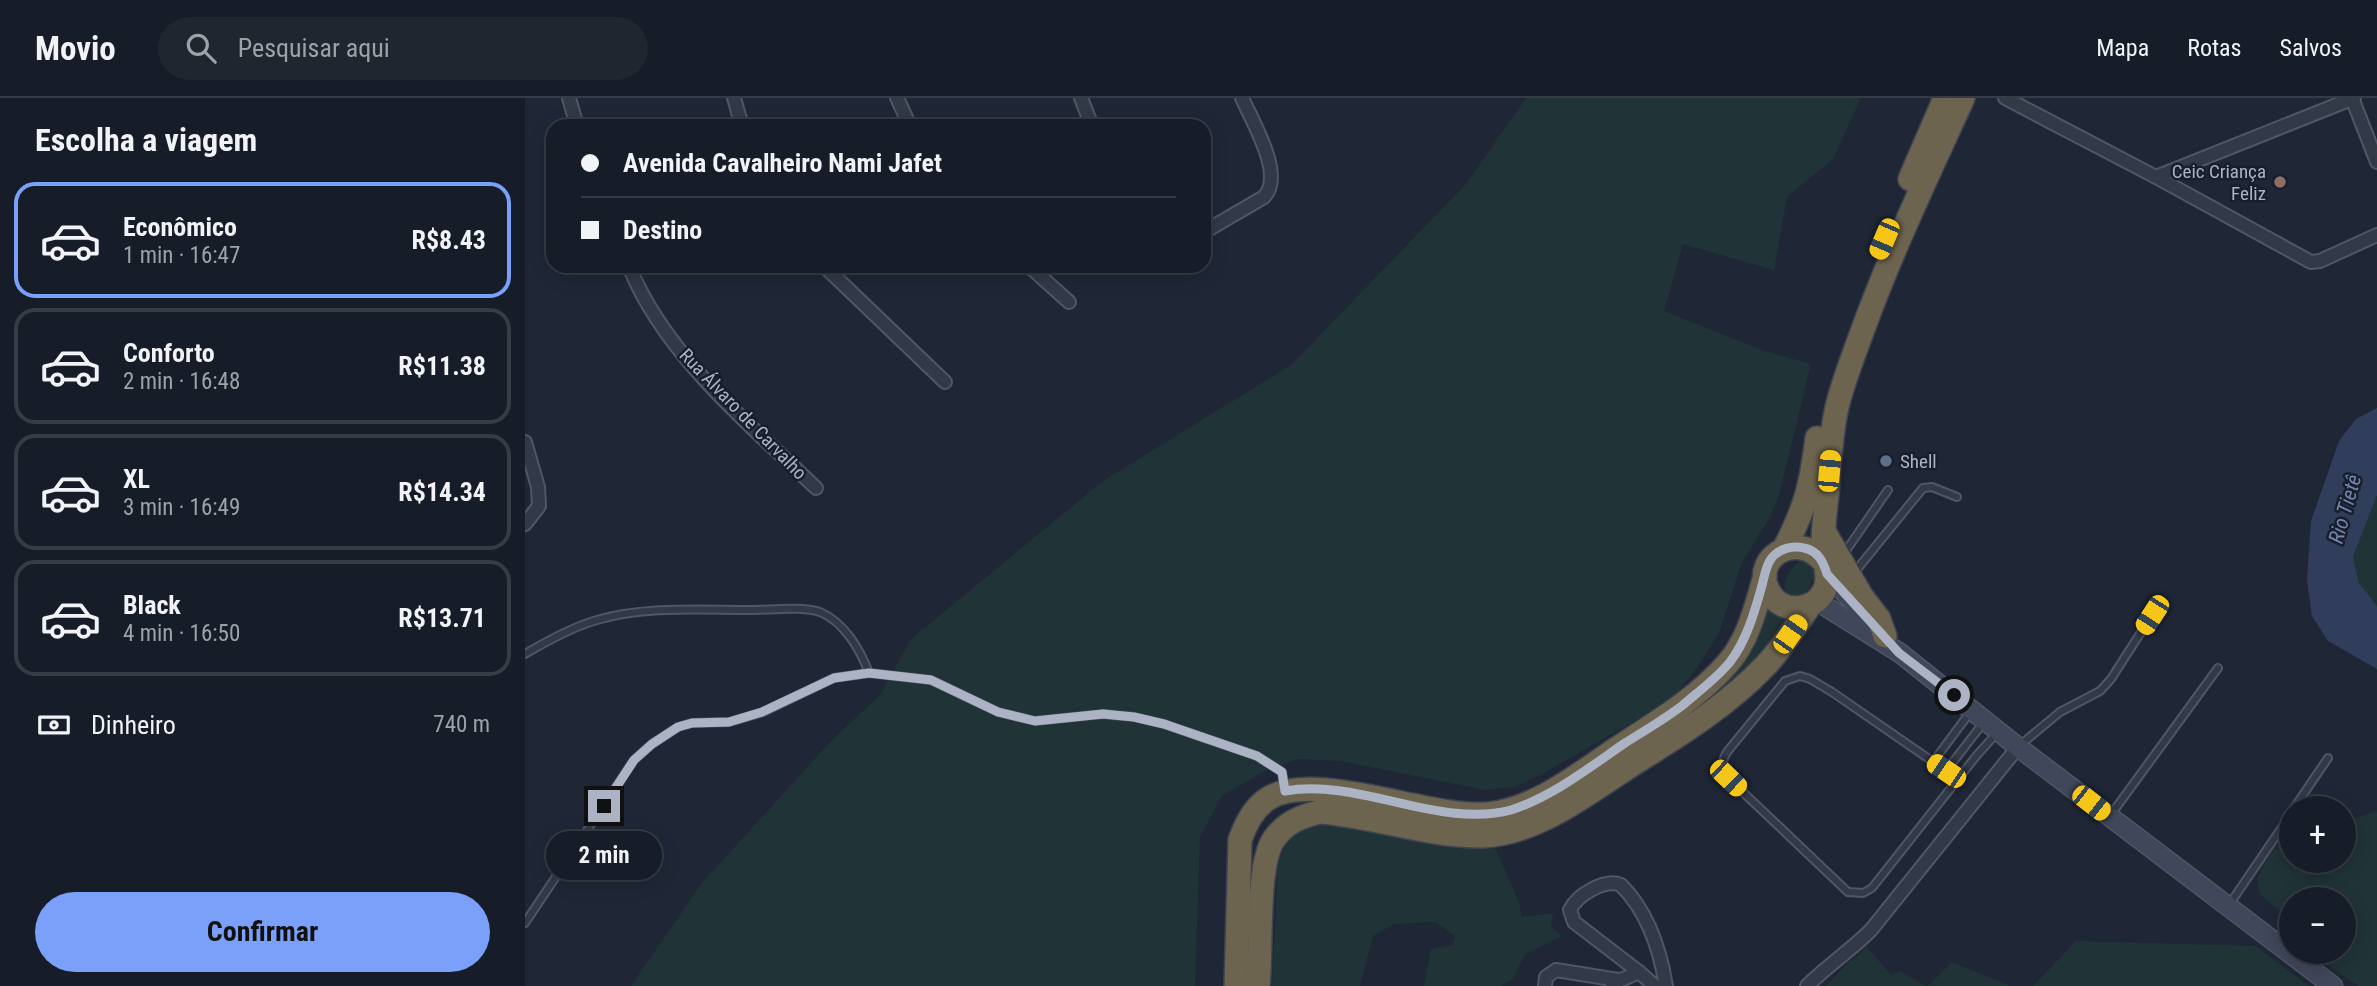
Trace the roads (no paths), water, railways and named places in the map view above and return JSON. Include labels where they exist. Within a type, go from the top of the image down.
[{"type":"highway","points":[[1784,549],[1806,502],[1818,426],[1837,359],[1864,285],[1945,98]]},
{"type":"highway","points":[[1258,986],[1266,860],[1272,841],[1286,826],[1301,817],[1320,812],[1458,835],[1484,836],[1525,826],[1588,793],[1705,718],[1764,667],[1779,650],[1823,593],[1835,568],[1824,531],[1837,407],[1879,287],[1963,98]]},
{"type":"highway","points":[[1236,986],[1240,840],[1247,821],[1260,805],[1271,797],[1285,791],[1304,788],[1327,790],[1453,813],[1487,814],[1521,805],[1570,780],[1680,707],[1709,682],[1730,662],[1741,642],[1753,618],[1771,559],[1784,549],[1795,546],[1817,554],[1835,568],[1879,619],[1892,644]]},
{"type":"highway","points":[[1765,576],[1766,587],[1779,603],[1789,608],[1800,608],[1813,603]]},
{"type":"main road","points":[[1813,603],[1892,644],[2018,747],[2333,986]]},
{"type":"street","points":[[569,98],[575,119]]},
{"type":"street","points":[[734,98],[740,119]]},
{"type":"street","points":[[897,98],[907,119]]},
{"type":"street","points":[[1081,98],[1089,119]]},
{"type":"street","points":[[1211,228],[1270,191],[1270,164],[1242,98]]},
{"type":"street","points":[[2005,98],[2307,260],[2321,261],[2377,235]]},
{"type":"street","points":[[2156,177],[2353,98],[2377,162]]},
{"type":"street","name":"Rua Álvaro de Carvalho","points":[[632,273],[660,325],[696,369],[740,416],[816,488]]},
{"type":"street","points":[[831,273],[945,382]]},
{"type":"street","points":[[1037,273],[1069,302]]},
{"type":"street","points":[[525,442],[538,487],[539,506],[525,524]]},
{"type":"street","points":[[1807,986],[1871,930],[2018,747]]},
{"type":"street","points":[[1655,986],[1574,922],[1570,910],[1573,904],[1607,883],[1621,885],[1650,927],[1662,961],[1666,986]]},
{"type":"street","points":[[1545,986],[1546,977],[1556,970],[1613,983],[1639,972]]},
{"type":"lane","points":[[1835,568],[1923,488],[1932,487],[1957,497]]},
{"type":"lane","points":[[1835,568],[1888,490]]},
{"type":"lane","points":[[525,654],[579,626],[621,614],[658,611],[795,610],[819,612],[842,627],[864,660],[869,673]]},
{"type":"lane","points":[[2018,747],[2060,712],[2100,691],[2111,679],[2152,615]]},
{"type":"lane","points":[[2109,817],[2218,668]]},
{"type":"lane","points":[[525,923],[634,760],[652,744],[678,727],[692,723],[729,722],[762,712],[834,678],[869,673],[931,680],[998,712],[1035,721],[1103,714],[1164,724],[1257,756],[1282,772],[1285,791]]},
{"type":"lane","points":[[1958,779],[1832,692],[1800,676],[1785,681],[1722,761],[1722,770],[1728,778],[1848,892],[1855,894],[1872,888],[1958,779],[1985,721]]},
{"type":"lane","points":[[1933,762],[1985,721]]},
{"type":"lane","points":[[1946,771],[1985,721]]},
{"type":"lane","points":[[2302,796],[2328,758]]},
{"type":"lane","points":[[2228,906],[2279,832]]},
{"type":"water","name":"Rio Tietê","points":[[2377,408],[2377,495],[2353,557],[2359,583],[2377,606],[2377,669],[2328,641],[2312,616],[2307,580],[2311,521],[2339,441],[2356,419]]},
{"type":"place","name":"Ceic Criança Feliz","points":[[2280,182]]},
{"type":"place","name":"Shell","points":[[1886,461]]}]
